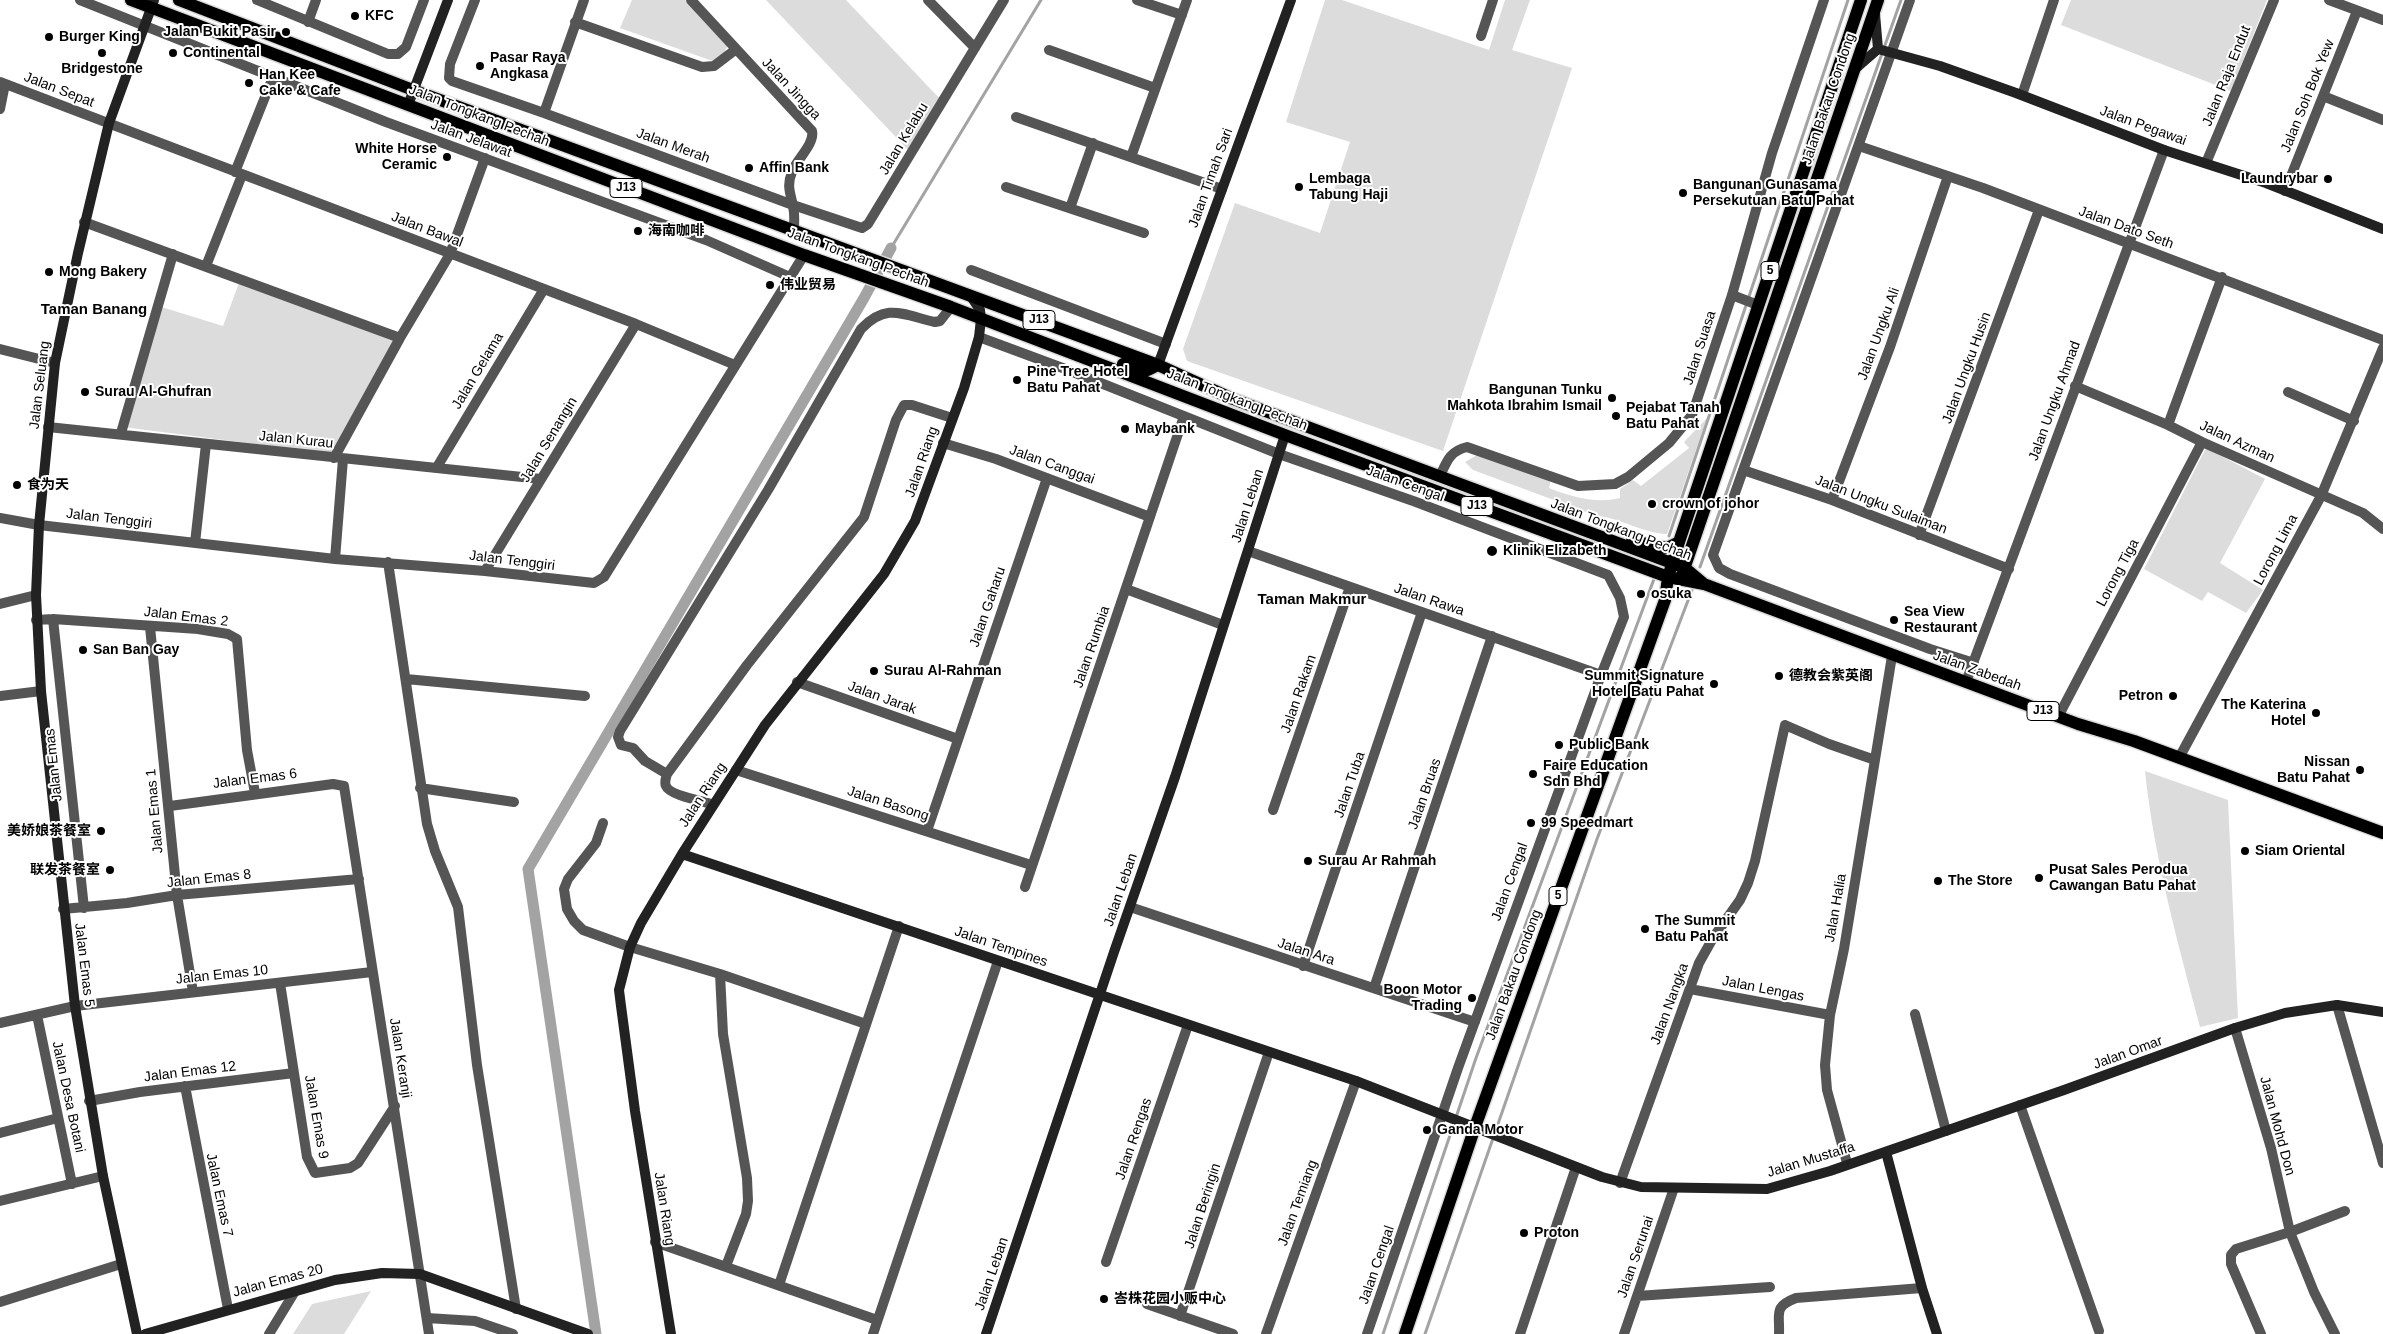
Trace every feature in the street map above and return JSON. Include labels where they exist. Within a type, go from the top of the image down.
[{"type":"main road","name":"Jalan Tongkang Pechah","points":[[130,0],[152,4],[408,105],[844,270],[951,307],[1285,435],[1674,579],[1704,584]]},
{"type":"main road","name":"Jalan Tongkang Pechah","points":[[179,0],[414,90],[1158,365],[1228,396],[1685,568],[1704,584]]},
{"type":"main road","name":"Jalan Bakau Condong","points":[[1674,579],[1673,564],[1679,542],[1755,304],[1861,0]]},
{"type":"main road","name":"Jalan Bakau Condong","points":[[1405,1334],[1469,1125],[1665,600],[1674,579],[1685,568],[1876,4]]},
{"type":"main road","points":[[1106,366],[1120,364],[1148,370],[1158,365],[1161,376],[1184,386],[1194,399]]},
{"type":"main road","points":[[1228,396],[1236,407],[1280,424],[1284,429],[1285,435]]},
{"type":"main road","points":[[1580,530],[1598,530],[1656,547],[1673,547],[1679,542]]},
{"type":"main road","name":"Jalan Zabedah","points":[[1704,584],[1892,656],[2383,833]]},
{"type":"street","name":"Jalan Jelawat","points":[[80,0],[386,122],[706,240],[790,277]]},
{"type":"street","points":[[257,0],[388,54],[398,54],[406,47],[424,0]]},
{"type":"street","points":[[308,22],[316,0]]},
{"type":"street","points":[[408,105],[448,0]]},
{"type":"street","name":"Jalan Merah","points":[[475,0],[450,64],[449,78],[459,84],[544,113],[793,205]]},
{"type":"street","points":[[544,113],[584,0]]},
{"type":"street","name":"Jalan Jingga","points":[[691,0],[812,131],[812,140],[793,170],[788,182],[788,191],[793,205],[794,230]]},
{"type":"street","points":[[928,0],[975,48]]},
{"type":"street","name":"Jalan Kelabu","points":[[793,205],[852,226],[862,228],[868,224],[1004,0]]},
{"type":"street","points":[[1137,0],[1182,15]]},
{"type":"street","points":[[1131,157],[1187,0]]},
{"type":"street","name":"Jalan Timah Sari","points":[[1158,365],[1291,0]]},
{"type":"street","points":[[1481,36],[1493,0]]},
{"type":"street","name":"Jalan Suasa","points":[[1440,476],[1450,455],[1457,449],[1467,447],[1578,486],[1615,484],[1628,477],[1669,443],[1692,416],[1736,296],[1772,153],[1824,0]]},
{"type":"street","points":[[1910,0],[1886,51],[1858,146],[1713,555],[1719,568],[1730,574],[1930,649],[1974,663]]},
{"type":"street","points":[[2022,95],[2054,0]]},
{"type":"street","name":"Jalan Raja Endut","points":[[2206,163],[2274,0]]},
{"type":"street","points":[[2329,0],[2383,20]]},
{"type":"street","name":"Jalan Seluang","points":[[36,595],[39,525],[55,363],[84,222],[109,123],[152,4]]},
{"type":"street","points":[[1876,4],[1886,51]]},
{"type":"street","name":"Jalan Soh Bok Yew","points":[[2285,191],[2357,10]]},
{"type":"street","points":[[575,22],[702,67],[714,66],[736,50]]},
{"type":"street","points":[[1048,50],[1155,88]]},
{"type":"street","points":[[1855,69],[1886,51]]},
{"type":"street","name":"Jalan Pegawai","points":[[1886,51],[1940,66],[2022,95],[2164,150],[2285,191],[2383,229]]},
{"type":"street","points":[[206,266],[273,77]]},
{"type":"street","points":[[0,109],[3,83]]},
{"type":"street","name":"Jalan Sepat","points":[[3,83],[109,123]]},
{"type":"street","points":[[2323,96],[2383,120]]},
{"type":"street","points":[[1016,117],[1222,188]]},
{"type":"street","name":"Jalan Bawal","points":[[109,123],[636,324],[735,365]]},
{"type":"street","points":[[1070,208],[1093,143]]},
{"type":"street","name":"Jalan Dato Seth","points":[[1858,146],[1948,176],[2128,244],[2222,277],[2383,340]]},
{"type":"street","name":"Jalan Ungku Ahmad","points":[[1966,682],[2164,150]]},
{"type":"street","points":[[334,559],[339,459],[400,338],[450,254],[485,158]]},
{"type":"street","name":"Jalan Ungku Ali","points":[[1832,500],[1890,347],[1948,176]]},
{"type":"street","points":[[1006,187],[1144,233]]},
{"type":"street","name":"Jalan Ungku Husin","points":[[1919,535],[2039,210]]},
{"type":"street","points":[[84,222],[400,338]]},
{"type":"street","points":[[121,434],[173,254]]},
{"type":"street","name":"Jalan Tenggiri","points":[[0,518],[39,525],[334,559],[388,562],[594,583],[604,577],[804,255]]},
{"type":"street","points":[[971,270],[1166,344]]},
{"type":"street","points":[[2168,425],[2222,277]]},
{"type":"street","name":"Jalan Gelama","points":[[437,467],[544,289]]},
{"type":"street","points":[[970,294],[981,319]]},
{"type":"street","points":[[1736,296],[1755,304]]},
{"type":"street","points":[[668,774],[645,761],[633,748],[621,745],[618,737],[620,731],[768,490],[861,329],[871,319],[885,312],[935,322],[940,321],[951,307]]},
{"type":"street","name":"Jalan Riang","points":[[671,1334],[655,1242],[619,990],[630,947],[641,923],[712,804],[765,725],[797,682],[884,574],[915,521],[964,388],[979,337],[981,319]]},
{"type":"street","name":"Jalan Senangin","points":[[485,571],[636,324]]},
{"type":"street","name":"Jalan Cengal","points":[[979,337],[1279,454],[1416,502],[1608,575],[1620,598],[1624,617],[1601,675],[1475,1022],[1447,1116],[1367,1334]]},
{"type":"street","points":[[0,348],[55,363]]},
{"type":"street","name":"Lorong Lima","points":[[2179,758],[2321,496],[2383,348]]},
{"type":"street","name":"Jalan Azman","points":[[2075,386],[2168,425],[2321,496],[2364,513],[2383,529]]},
{"type":"street","points":[[2288,392],[2354,421]]},
{"type":"street","points":[[712,804],[674,793],[666,788],[664,783],[668,774],[746,665],[864,517],[896,420],[904,405],[912,405],[952,418]]},
{"type":"street","name":"Jalan Rumbia","points":[[1025,887],[1184,416]]},
{"type":"street","name":"Jalan Kurau","points":[[48,427],[541,479]]},
{"type":"street","name":"Jalan Leban","points":[[986,1334],[1175,777],[1285,435]]},
{"type":"street","name":"Lorong Tiga","points":[[2058,716],[2202,442]]},
{"type":"street","name":"Jalan Canggai","points":[[943,443],[1047,478],[1150,517]]},
{"type":"street","points":[[195,543],[206,444]]},
{"type":"street","name":"Jalan Ungku Sulaiman","points":[[1743,470],[1832,500],[2009,569]]},
{"type":"street","name":"Jalan Gaharu","points":[[927,831],[1047,478]]},
{"type":"street","name":"Jalan Rawa","points":[[1248,551],[1601,675]]},
{"type":"street","points":[[388,562],[420,788],[435,851],[458,907],[477,1065],[516,1309]]},
{"type":"street","name":"Jalan Rakam","points":[[1273,810],[1350,587]]},
{"type":"street","points":[[1126,589],[1223,625]]},
{"type":"street","points":[[0,604],[36,595]]},
{"type":"street","name":"Jalan Emas 5","points":[[36,595],[41,691],[63,909],[75,1006],[103,1176],[137,1334]]},
{"type":"street","name":"Jalan Tuba","points":[[1303,966],[1422,612]]},
{"type":"street","name":"Jalan Emas 2","points":[[36,620],[53,619],[220,632],[237,639],[247,750],[255,793]]},
{"type":"street","name":"Jalan Emas","points":[[53,619],[84,908]]},
{"type":"street","name":"Jalan Emas 1","points":[[150,627],[170,806],[177,895],[193,992]]},
{"type":"street","name":"Jalan Bruas","points":[[1374,988],[1492,636]]},
{"type":"street","name":"Jalan Halia","points":[[1847,1163],[1825,1078],[1830,1016],[1844,949],[1892,656]]},
{"type":"street","points":[[406,679],[586,696]]},
{"type":"street","name":"Jalan Jarak","points":[[797,682],[958,739]]},
{"type":"street","points":[[0,696],[41,691]]},
{"type":"street","name":"Jalan Nangka","points":[[1620,1183],[1700,963],[1713,938],[1740,900],[1748,883],[1755,861],[1785,726],[1875,760]]},
{"type":"street","name":"Jalan Basong","points":[[736,770],[1031,866]]},
{"type":"street","name":"Jalan Emas 6","points":[[170,806],[255,793],[333,784],[344,786]]},
{"type":"street","name":"Jalan Keranji","points":[[344,786],[429,1334]]},
{"type":"street","points":[[420,788],[514,802]]},
{"type":"street","points":[[603,822],[596,843],[568,879],[564,889],[567,909],[574,921],[583,930],[866,1024]]},
{"type":"street","name":"Jalan Tempines","points":[[682,854],[1356,1081]]},
{"type":"street","name":"Jalan Emas 8","points":[[63,909],[84,908],[177,895],[359,879]]},
{"type":"street","name":"Jalan Ara","points":[[1130,907],[1475,1022]]},
{"type":"street","points":[[779,1285],[838,1115],[899,926]]},
{"type":"street","points":[[873,1334],[998,961]]},
{"type":"street","name":"Jalan Emas 10","points":[[0,1023],[75,1006],[372,972]]},
{"type":"street","points":[[720,974],[723,1034],[747,1178],[748,1201],[726,1266]]},
{"type":"street","name":"Jalan Emas 9","points":[[280,983],[307,1157],[315,1173],[350,1168],[358,1163],[395,1106]]},
{"type":"street","name":"Jalan Lengas","points":[[1690,989],[1830,1016]]},
{"type":"street","points":[[2337,1005],[2383,1163]]},
{"type":"street","name":"Jalan Omar","points":[[1886,1152],[2235,1028],[2285,1013],[2337,1005],[2383,1012]]},
{"type":"street","points":[[1915,1014],[1946,1131]]},
{"type":"street","name":"Jalan Desa Botani","points":[[37,1015],[72,1184]]},
{"type":"street","name":"Jalan Rengas","points":[[1106,1262],[1188,1025]]},
{"type":"street","name":"Jalan Mohd Don","points":[[2235,1028],[2271,1148],[2290,1232],[2314,1292],[2335,1334]]},
{"type":"street","name":"Jalan Beringin","points":[[1180,1316],[1269,1052]]},
{"type":"street","name":"Jalan Emas 12","points":[[90,1101],[185,1086],[294,1073]]},
{"type":"street","name":"Jalan Mustaffa","points":[[1356,1081],[1576,1167],[1620,1183],[1642,1187],[1767,1188],[1830,1171],[1847,1163],[1886,1152]]},
{"type":"street","name":"Jalan Temiang","points":[[1266,1334],[1356,1081]]},
{"type":"street","name":"Jalan Emas 7","points":[[185,1086],[228,1309]]},
{"type":"street","points":[[2020,1105],[2098,1331]]},
{"type":"street","points":[[0,1133],[58,1118]]},
{"type":"street","points":[[1886,1152],[1922,1288],[1937,1334]]},
{"type":"street","points":[[1520,1334],[1576,1167]]},
{"type":"street","points":[[0,1201],[103,1176]]},
{"type":"street","name":"Jalan Serunai","points":[[1624,1334],[1674,1188]]},
{"type":"street","points":[[2262,1334],[2231,1264],[2231,1255],[2236,1248],[2290,1232],[2345,1211]]},
{"type":"street","points":[[655,1242],[877,1320]]},
{"type":"street","points":[[0,1302],[121,1264]]},
{"type":"street","points":[[420,1274],[568,1330],[587,1334]]},
{"type":"street","name":"Jalan Emas 20","points":[[145,1334],[335,1280],[359,1276],[420,1274]]},
{"type":"street","points":[[1637,1296],[1770,1287]]},
{"type":"street","points":[[1779,1334],[1778,1311],[1784,1303],[1796,1298],[1922,1288]]},
{"type":"street","points":[[270,1334],[294,1293]]},
{"type":"street","points":[[1147,1304],[1233,1334]]},
{"type":"street","points":[[427,1318],[475,1321],[513,1334]]},
{"type":"shaded area","points":[[632,0],[685,0],[729,44],[718,63],[620,28]]},
{"type":"shaded area","points":[[766,0],[846,0],[942,101],[911,153]]},
{"type":"shaded area","points":[[1325,0],[1342,0],[1489,50],[1505,0],[1530,0],[1512,50],[1572,68],[1443,451],[1187,361],[1183,349],[1235,203],[1320,233],[1350,142],[1286,122]]},
{"type":"shaded area","points":[[2071,0],[2267,0],[2231,91],[2061,25]]},
{"type":"shaded area","points":[[239,283],[396,342],[333,454],[123,427],[155,305],[223,326]]},
{"type":"shaded area","points":[[1707,418],[1667,534],[1649,531],[1606,517],[1597,516],[1473,470],[1465,462],[1477,455],[1551,480],[1549,488],[1566,494],[1584,499],[1611,500],[1620,498],[1620,489],[1633,480],[1641,486],[1689,448],[1684,442]]},
{"type":"shaded area","points":[[2206,448],[2265,479],[2220,563],[2263,590],[2246,613],[2208,592],[2202,601],[2144,569]]},
{"type":"shaded area","points":[[2145,771],[2228,800],[2238,1018],[2200,1027],[2175,932],[2154,836]]},
{"type":"shaded area","points":[[371,1291],[344,1334],[293,1334],[312,1304]]},
{"type":"waterway","points":[[891,248],[1041,0]]},
{"type":"waterway","points":[[1669,536],[1848,0]]},
{"type":"waterway","points":[[1700,567],[1901,0]]},
{"type":"waterway","points":[[596,1334],[528,869],[864,298],[891,248]]},
{"type":"waterway","points":[[1383,1334],[1476,1058],[1654,579]]},
{"type":"waterway","points":[[1425,1334],[1597,839],[1692,590]]},
{"type":"place","name":"KFC","points":[[355,16]]},
{"type":"place","name":"Jalan Bukit Pasir","points":[[286,32]]},
{"type":"place","name":"Burger King","points":[[49,37]]},
{"type":"place","name":"Bridgestone","points":[[102,53]]},
{"type":"place","name":"Continental","points":[[173,53]]},
{"type":"place","name":"Pasar Raya Angkasa","points":[[480,66]]},
{"type":"place","name":"Han Kee Cake & Cafe","points":[[249,83]]},
{"type":"place","name":"White Horse Ceramic","points":[[447,157]]},
{"type":"place","name":"Affin Bank","points":[[749,168]]},
{"type":"place","name":"Laundrybar","points":[[2328,179]]},
{"type":"place","name":"Lembaga Tabung Haji","points":[[1299,187]]},
{"type":"place","name":"Bangunan Gunasama Persekutuan Batu Pahat","points":[[1683,193]]},
{"type":"place","name":"海南咖啡","points":[[638,231]]},
{"type":"place","name":"Mong Bakery","points":[[49,272]]},
{"type":"place","name":"伟业贸易","points":[[770,285]]},
{"type":"place","name":"Pine Tree Hotel Batu Pahat","points":[[1017,380]]},
{"type":"place","name":"Surau Al-Ghufran","points":[[85,392]]},
{"type":"place","name":"Bangunan Tunku Mahkota Ibrahim Ismail","points":[[1612,398]]},
{"type":"place","name":"Pejabat Tanah Batu Pahat","points":[[1616,416]]},
{"type":"place","name":"Maybank","points":[[1125,429]]},
{"type":"place","name":"食为天","points":[[17,485]]},
{"type":"place","name":"crown of johor","points":[[1652,504]]},
{"type":"place","name":"Klinik Elizabeth","points":[[1492,551]]},
{"type":"place","name":"osuka","points":[[1641,594]]},
{"type":"place","name":"Sea View Restaurant","points":[[1894,620]]},
{"type":"place","name":"San Ban Gay","points":[[83,650]]},
{"type":"place","name":"Surau Al-Rahman","points":[[874,671]]},
{"type":"place","name":"德教会紫英阁","points":[[1779,676]]},
{"type":"place","name":"Summit Signature Hotel Batu Pahat","points":[[1714,684]]},
{"type":"place","name":"Petron","points":[[2173,696]]},
{"type":"place","name":"The Katerina Hotel","points":[[2316,713]]},
{"type":"place","name":"Public Bank","points":[[1559,745]]},
{"type":"place","name":"Nissan Batu Pahat","points":[[2360,770]]},
{"type":"place","name":"Faire Education Sdn Bhd","points":[[1533,774]]},
{"type":"place","name":"99 Speedmart","points":[[1531,823]]},
{"type":"place","name":"美娇娘茶餐室","points":[[101,831]]},
{"type":"place","name":"Siam Oriental","points":[[2245,851]]},
{"type":"place","name":"Surau Ar Rahmah","points":[[1308,861]]},
{"type":"place","name":"联发茶餐室","points":[[110,870]]},
{"type":"place","name":"Pusat Sales Perodua Cawangan Batu Pahat","points":[[2039,878]]},
{"type":"place","name":"The Store","points":[[1938,881]]},
{"type":"place","name":"The Summit Batu Pahat","points":[[1645,929]]},
{"type":"place","name":"Boon Motor Trading","points":[[1472,998]]},
{"type":"place","name":"Ganda Motor","points":[[1427,1130]]},
{"type":"place","name":"Proton","points":[[1524,1233]]},
{"type":"place","name":"峇株花园小贩中心","points":[[1104,1299]]},
{"type":"district","name":"Taman Banang","points":[[94,310]]},
{"type":"district","name":"Taman Makmur","points":[[1312,600]]}]
